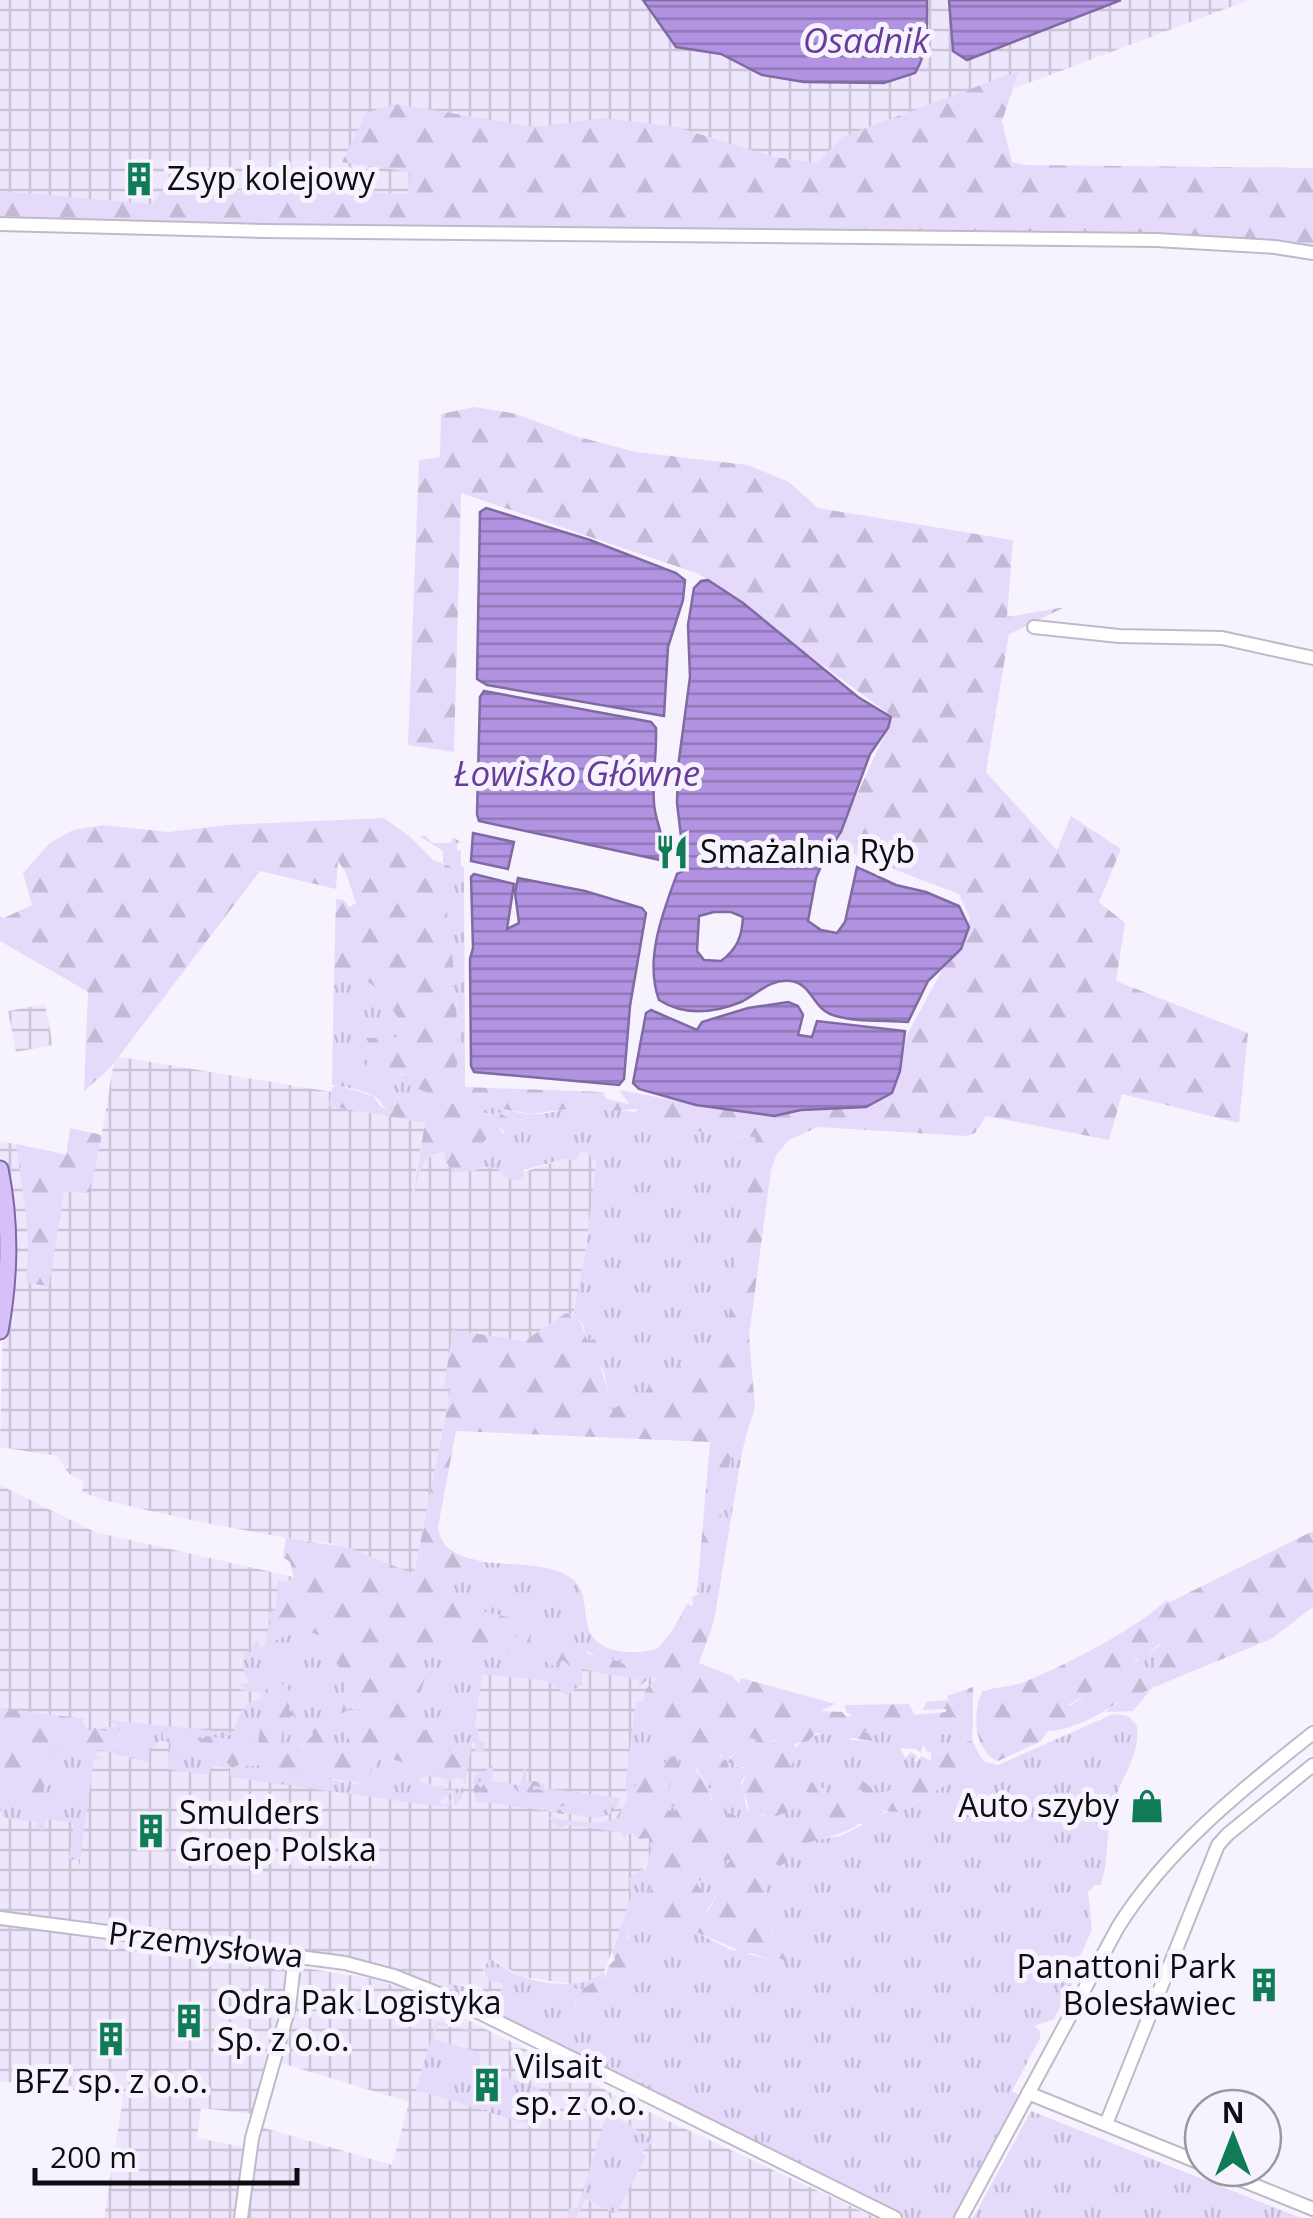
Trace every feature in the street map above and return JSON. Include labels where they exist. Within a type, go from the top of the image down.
[{"type":"main road","points":[[0,1170],[8,1236],[0,1331]]},
{"type":"street","points":[[0,224],[1156,240],[1275,246],[1313,253]]},
{"type":"street","points":[[1034,627],[1119,636],[1222,638],[1313,658]]},
{"type":"street","points":[[961,2218],[1118,1927],[1144,1888],[1230,1803],[1313,1733]]},
{"type":"street","points":[[1106,2124],[1218,1846],[1313,1765]]},
{"type":"street","name":"Przemysłowa","points":[[0,1918],[373,1969],[422,1986],[894,2218]]},
{"type":"street","points":[[240,2218],[252,2138],[289,2006],[295,1956]]},
{"type":"street","points":[[1028,2094],[1183,2156]]},
{"type":"street","points":[[1261,2188],[1313,2209]]},
{"type":"shaded area","points":[[0,0],[1249,0],[965,107],[830,186],[467,206],[12,208],[0,207]]},
{"type":"shaded area","points":[[45,1004],[53,1045],[16,1052],[8,1011]]},
{"type":"shaded area","points":[[115,1056],[332,1092],[330,1106],[425,1123],[410,1205],[417,1176],[427,1159],[438,1151],[447,1152],[467,1172],[484,1167],[498,1169],[506,1178],[564,1159],[576,1160],[585,1151],[596,1162],[587,1243],[573,1315],[566,1313],[524,1341],[454,1331],[445,1387],[451,1388],[414,1575],[329,1543],[195,1521],[103,1500],[82,1492],[84,1482],[68,1473],[57,1456],[0,1447],[0,1141],[97,1161]]},
{"type":"shaded area","points":[[0,1485],[95,1532],[421,1606],[730,1695],[644,1868],[634,1876],[632,1896],[604,1972],[579,1985],[522,1977],[495,1961],[483,1966],[483,1970],[486,1978],[502,1982],[501,1994],[452,1984],[449,1994],[394,1976],[0,1918]]},
{"type":"shaded area","points":[[0,1925],[374,1979],[413,1992],[643,2109],[876,2218],[247,2218],[261,2127],[392,2165],[409,2102],[268,2059],[251,2114],[201,2108],[197,2138],[244,2147],[233,2218],[104,2218],[123,2097],[0,2081]]},
{"type":"green space","points":[[1019,71],[1002,121],[1012,162],[1313,168],[1313,245],[1186,235],[320,228],[0,216],[0,191],[152,204],[162,192],[276,189],[408,194],[410,172],[342,162],[366,113],[395,104],[536,127],[606,118],[676,127],[775,157],[817,163],[842,137]]},
{"type":"green space","points":[[474,407],[517,414],[575,436],[636,452],[748,465],[789,482],[818,508],[1013,540],[1007,617],[1065,607],[1009,634],[986,772],[1057,850],[1071,816],[1121,849],[1099,902],[1125,923],[1116,981],[1248,1033],[1239,1123],[1122,1094],[1109,1140],[986,1116],[975,1133],[966,1136],[818,1127],[789,1140],[777,1154],[771,1170],[749,1336],[755,1408],[748,1429],[739,1433],[732,1450],[715,1551],[709,1555],[701,1546],[710,1442],[456,1431],[438,1527],[448,1548],[484,1562],[485,1571],[450,1572],[453,1581],[444,1595],[465,1607],[516,1619],[518,1626],[513,1632],[499,1629],[508,1639],[520,1634],[523,1627],[529,1629],[531,1644],[553,1641],[559,1645],[564,1640],[573,1650],[583,1643],[607,1650],[607,1657],[629,1666],[634,1655],[659,1658],[658,1648],[687,1604],[693,1606],[692,1597],[703,1592],[714,1621],[699,1663],[732,1676],[739,1683],[741,1678],[836,1704],[820,1711],[842,1712],[847,1717],[852,1716],[845,1705],[909,1704],[915,1715],[946,1712],[923,1710],[926,1702],[948,1700],[947,1696],[973,1687],[973,1725],[963,1727],[961,1732],[954,1731],[959,1720],[952,1717],[956,1723],[947,1728],[949,1732],[938,1735],[938,1745],[930,1746],[930,1731],[925,1725],[915,1724],[912,1728],[885,1731],[878,1726],[864,1732],[874,1734],[873,1741],[816,1733],[808,1741],[795,1744],[795,1758],[785,1773],[797,1788],[793,1810],[768,1819],[763,1814],[753,1820],[742,1788],[750,1770],[728,1762],[744,1741],[763,1753],[761,1757],[754,1756],[757,1769],[770,1765],[773,1747],[785,1752],[788,1737],[771,1741],[770,1752],[764,1751],[757,1740],[744,1736],[746,1725],[759,1715],[761,1721],[767,1717],[776,1719],[759,1708],[763,1703],[772,1703],[770,1699],[755,1697],[755,1706],[745,1708],[743,1720],[733,1719],[728,1734],[736,1744],[720,1755],[727,1766],[721,1772],[715,1771],[711,1762],[701,1757],[693,1766],[710,1790],[711,1801],[726,1805],[716,1812],[716,1820],[725,1821],[728,1813],[737,1816],[739,1822],[741,1814],[749,1822],[800,1817],[802,1809],[811,1807],[813,1812],[818,1813],[812,1808],[814,1797],[806,1792],[811,1782],[825,1789],[826,1797],[834,1797],[825,1810],[834,1809],[835,1803],[865,1794],[860,1789],[849,1796],[846,1791],[854,1789],[854,1777],[878,1794],[890,1790],[903,1772],[918,1771],[931,1760],[931,1751],[940,1753],[944,1746],[972,1741],[986,1767],[960,1780],[952,1774],[944,1786],[913,1804],[904,1803],[899,1812],[885,1811],[870,1826],[859,1824],[798,1846],[790,1851],[789,1861],[779,1866],[772,1861],[773,1878],[766,1883],[761,1897],[766,1897],[769,1904],[762,1906],[776,1942],[786,1948],[786,1961],[771,1955],[768,1959],[751,1953],[740,1955],[736,1949],[689,1929],[709,1909],[716,1896],[712,1890],[718,1889],[713,1883],[715,1878],[721,1879],[719,1874],[730,1860],[711,1861],[710,1872],[703,1880],[695,1881],[705,1896],[695,1906],[694,1915],[683,1914],[687,1924],[662,1924],[663,1919],[671,1916],[638,1920],[635,1932],[630,1932],[632,1950],[626,1959],[631,1961],[623,1970],[628,1980],[618,1988],[611,1983],[617,1996],[610,1998],[603,1991],[595,1994],[604,2005],[603,2010],[597,2010],[593,2027],[587,2025],[586,2018],[576,2016],[575,1995],[569,1986],[581,1990],[600,1978],[606,1979],[608,1965],[615,1960],[615,1944],[628,1938],[629,1929],[624,1926],[633,1897],[642,1893],[642,1899],[646,1899],[652,1887],[658,1897],[671,1899],[664,1888],[677,1884],[678,1878],[667,1880],[645,1872],[651,1850],[649,1838],[639,1839],[633,1833],[626,1835],[626,1839],[620,1832],[566,1825],[559,1829],[548,1817],[601,1822],[618,1817],[660,1825],[669,1823],[628,1810],[635,1806],[675,1811],[676,1807],[671,1806],[677,1797],[677,1783],[671,1781],[662,1805],[635,1801],[633,1795],[631,1799],[626,1779],[635,1787],[643,1776],[657,1777],[655,1765],[665,1766],[667,1758],[675,1756],[679,1772],[688,1768],[683,1767],[681,1760],[690,1742],[686,1739],[704,1705],[690,1698],[673,1698],[687,1704],[694,1714],[679,1727],[678,1736],[666,1733],[669,1749],[654,1745],[653,1738],[665,1729],[666,1715],[662,1722],[650,1715],[654,1714],[654,1703],[634,1714],[636,1703],[643,1702],[646,1689],[658,1677],[651,1677],[638,1687],[639,1680],[606,1674],[594,1664],[595,1656],[587,1650],[581,1655],[587,1661],[573,1669],[563,1660],[554,1666],[546,1661],[542,1666],[535,1657],[490,1652],[487,1646],[466,1643],[458,1648],[454,1643],[442,1659],[422,1652],[425,1678],[420,1693],[424,1731],[441,1714],[444,1742],[451,1753],[464,1759],[462,1772],[403,1763],[384,1756],[384,1750],[367,1781],[292,1770],[269,1773],[261,1765],[246,1766],[242,1762],[233,1768],[214,1762],[212,1747],[201,1745],[199,1740],[192,1742],[188,1738],[185,1743],[200,1746],[197,1750],[205,1757],[178,1755],[180,1749],[174,1748],[181,1738],[163,1739],[162,1730],[199,1735],[202,1739],[207,1736],[258,1743],[268,1675],[276,1677],[291,1693],[289,1712],[295,1708],[304,1713],[300,1723],[293,1715],[283,1723],[280,1753],[293,1755],[313,1735],[311,1729],[317,1723],[337,1747],[350,1743],[346,1728],[356,1725],[354,1718],[359,1717],[361,1702],[358,1708],[341,1714],[347,1690],[328,1651],[333,1643],[304,1632],[273,1642],[278,1580],[288,1582],[294,1577],[290,1562],[283,1557],[286,1538],[350,1548],[414,1574],[451,1389],[444,1387],[453,1330],[524,1341],[566,1313],[576,1317],[588,1341],[594,1339],[602,1348],[598,1356],[612,1410],[625,1401],[629,1410],[633,1398],[644,1395],[652,1383],[671,1370],[692,1364],[700,1373],[712,1367],[717,1357],[716,1338],[727,1327],[756,1137],[720,1136],[694,1130],[637,1109],[609,1111],[589,1106],[531,1114],[441,1098],[408,1085],[404,1074],[365,1073],[370,1046],[366,1038],[396,1038],[402,1024],[369,982],[334,976],[336,899],[344,900],[349,907],[356,903],[338,861],[336,889],[260,871],[110,1068],[84,1091],[88,992],[0,941],[0,916],[4,918],[32,905],[23,873],[50,843],[73,830],[103,825],[168,832],[227,825],[384,818],[433,860],[450,866],[447,918],[454,970],[445,993],[448,996],[456,991],[458,1060],[454,1077],[465,1076],[465,1087],[603,1092],[607,1099],[629,1104],[619,1090],[689,1103],[898,1070],[908,1033],[970,919],[959,894],[833,846],[893,717],[699,574],[461,493],[454,752],[408,745],[419,460],[440,457],[441,414]]},
{"type":"green space","points":[[419,836],[426,836],[432,843],[451,843],[452,837],[461,842],[457,850],[461,851],[464,867],[465,1076],[454,1078],[458,1060],[456,992],[448,996],[445,993],[454,970],[447,918],[449,866],[443,863],[443,851]]},
{"type":"green space","points":[[352,975],[377,988],[402,1024],[396,1038],[370,1046],[366,1073],[427,1081],[488,1104],[529,1114],[582,1106],[636,1112],[637,1109],[720,1136],[756,1137],[727,1327],[716,1338],[718,1362],[713,1368],[644,1395],[629,1410],[611,1410],[604,1372],[583,1324],[573,1315],[587,1243],[596,1162],[585,1151],[580,1152],[576,1160],[564,1159],[524,1170],[523,1177],[516,1181],[506,1178],[498,1169],[484,1167],[473,1171],[490,1124],[497,1125],[503,1133],[520,1132],[531,1121],[484,1113],[481,1106],[475,1105],[471,1110],[470,1104],[425,1104],[395,1097],[392,1113],[371,1094],[332,1085],[334,976]]},
{"type":"green space","points":[[337,1085],[373,1096],[392,1113],[395,1097],[425,1104],[470,1104],[471,1110],[475,1105],[482,1106],[484,1113],[499,1112],[532,1121],[510,1137],[497,1125],[490,1125],[488,1137],[480,1146],[484,1150],[482,1157],[476,1159],[473,1171],[453,1172],[444,1159],[446,1152],[429,1157],[420,1171],[411,1206],[425,1123],[329,1106],[332,1088]]},
{"type":"green space","points":[[70,1128],[102,1135],[90,1193],[64,1192],[49,1286],[25,1283],[27,1231],[16,1144],[66,1155]]},
{"type":"green space","points":[[748,1429],[714,1621],[697,1592],[701,1546],[715,1551],[732,1450],[739,1432]]},
{"type":"green space","points":[[1313,1531],[1313,1607],[1271,1639],[1152,1688],[1160,1644],[1144,1662],[1137,1659],[1125,1672],[1068,1705],[1076,1706],[1149,1667],[1151,1672],[1143,1678],[1148,1690],[1126,1701],[1125,1707],[1119,1707],[1118,1702],[1084,1721],[1048,1731],[1041,1741],[998,1761],[984,1749],[976,1720],[982,1692],[1016,1685],[1055,1669],[1119,1635],[1166,1600],[1170,1602]]},
{"type":"green space","points":[[484,1562],[561,1572],[578,1586],[589,1628],[603,1646],[638,1652],[658,1648],[659,1658],[630,1666],[606,1657],[607,1650],[573,1650],[544,1641],[531,1644],[523,1628],[521,1634],[509,1640],[497,1628],[444,1595],[453,1581],[449,1572],[485,1570]]},
{"type":"green space","points":[[320,1563],[324,1567],[317,1575],[324,1581],[348,1581],[377,1595],[372,1604],[350,1595],[347,1602],[338,1598],[336,1592],[322,1594],[323,1601],[337,1605],[340,1615],[351,1622],[365,1614],[365,1619],[354,1625],[362,1630],[361,1636],[347,1634],[328,1651],[339,1667],[338,1678],[348,1691],[341,1713],[358,1708],[360,1697],[356,1725],[346,1728],[350,1743],[337,1747],[317,1723],[311,1729],[313,1735],[292,1755],[280,1753],[283,1723],[293,1715],[301,1722],[304,1714],[295,1708],[289,1713],[290,1693],[276,1677],[269,1676],[258,1744],[202,1739],[163,1730],[163,1738],[182,1738],[183,1744],[188,1738],[192,1742],[199,1740],[201,1745],[212,1746],[217,1764],[223,1762],[232,1768],[242,1762],[246,1766],[262,1765],[269,1772],[289,1769],[324,1775],[350,1785],[367,1781],[373,1762],[386,1748],[384,1756],[403,1763],[461,1772],[464,1759],[447,1748],[440,1716],[424,1733],[420,1693],[425,1678],[421,1652],[442,1659],[454,1642],[458,1648],[465,1643],[487,1646],[490,1652],[535,1657],[542,1666],[546,1661],[554,1666],[563,1660],[573,1669],[587,1661],[581,1655],[587,1650],[596,1656],[594,1664],[606,1674],[582,1669],[582,1684],[567,1695],[546,1681],[482,1674],[475,1727],[479,1740],[485,1742],[484,1753],[475,1752],[476,1743],[472,1742],[465,1785],[462,1798],[455,1806],[453,1791],[438,1802],[445,1805],[452,1799],[449,1807],[230,1777],[230,1768],[211,1765],[209,1775],[167,1769],[171,1743],[160,1740],[153,1748],[147,1748],[148,1762],[113,1754],[116,1747],[113,1752],[97,1750],[96,1755],[102,1758],[94,1759],[79,1868],[79,1861],[69,1859],[74,1823],[46,1819],[44,1830],[37,1829],[37,1822],[3,1818],[0,1806],[6,1801],[41,1801],[51,1751],[73,1748],[85,1754],[90,1746],[107,1749],[117,1745],[120,1729],[109,1720],[234,1733],[245,1706],[261,1699],[261,1693],[239,1690],[243,1688],[240,1685],[249,1682],[242,1667],[245,1651],[250,1652],[257,1639],[264,1646],[270,1623],[268,1613],[278,1608],[273,1640],[285,1634],[279,1627],[283,1606],[310,1590],[305,1571]],"holes":[[[433,1777],[448,1780],[447,1784],[457,1777],[465,1785],[463,1789],[445,1790],[443,1785],[433,1787],[419,1779]]]},
{"type":"green space","points":[[1162,1644],[1152,1688],[1133,1711],[1105,1712],[1147,1689],[1143,1677],[1149,1667],[1041,1725]]},
{"type":"green space","points":[[754,1696],[770,1699],[772,1703],[760,1708],[779,1719],[778,1732],[755,1718],[746,1725],[744,1735],[757,1740],[760,1746],[788,1736],[785,1753],[766,1768],[756,1769],[753,1756],[763,1753],[736,1752],[729,1758],[736,1766],[750,1770],[741,1782],[748,1814],[774,1817],[781,1812],[785,1775],[793,1751],[800,1743],[827,1732],[848,1728],[851,1740],[872,1741],[873,1734],[861,1733],[878,1726],[886,1731],[925,1723],[937,1740],[938,1735],[946,1733],[954,1716],[963,1727],[973,1725],[972,1741],[944,1746],[940,1753],[928,1753],[923,1745],[921,1753],[900,1748],[905,1758],[911,1752],[917,1756],[915,1763],[921,1756],[932,1761],[895,1780],[977,1752],[985,1762],[998,1765],[1113,1714],[1128,1716],[1137,1726],[1134,1754],[1113,1807],[1101,1885],[1088,1892],[1092,1930],[1076,1965],[1080,1968],[1054,2019],[1034,2026],[1040,2031],[1040,2038],[1012,2091],[1021,2096],[957,2218],[905,2218],[449,1994],[447,1987],[452,1984],[501,1994],[502,1983],[489,1981],[483,1970],[489,1959],[518,1975],[550,1983],[586,1981],[604,1972],[606,1980],[600,1978],[582,1990],[576,1989],[575,2007],[593,2019],[601,2004],[595,1994],[629,1967],[631,1962],[626,1959],[630,1933],[638,1920],[672,1915],[668,1927],[686,1924],[682,1912],[694,1906],[694,1884],[710,1860],[729,1858],[720,1880],[715,1878],[713,1883],[718,1885],[711,1904],[690,1929],[729,1949],[768,1959],[771,1954],[789,1955],[786,1948],[776,1943],[761,1902],[770,1859],[806,1841],[841,1836],[904,1803],[913,1804],[980,1757],[831,1817],[695,1831],[614,1821],[628,1799],[625,1787],[634,1714],[655,1700],[653,1718],[662,1722],[666,1713],[667,1726],[655,1745],[668,1748],[666,1732],[678,1703],[671,1697],[690,1698],[704,1705],[687,1739],[700,1757],[723,1763],[723,1744],[730,1724]],"holes":[[[667,1763],[678,1772],[697,1769],[710,1790],[716,1820],[725,1822],[728,1813],[740,1821],[723,1825],[635,1806],[675,1812],[676,1807],[671,1806],[677,1797],[677,1783],[672,1781],[662,1805],[633,1793],[630,1781],[636,1787],[658,1777]]]},
{"type":"green space","points":[[0,1708],[86,1719],[82,1722],[89,1731],[93,1727],[108,1732],[104,1727],[119,1727],[118,1741],[126,1734],[134,1741],[121,1747],[118,1742],[108,1750],[91,1746],[85,1754],[73,1748],[51,1751],[41,1802],[35,1798],[23,1803],[6,1801],[0,1806]]},
{"type":"green space","points":[[526,1762],[526,1783],[545,1784],[544,1788],[533,1786],[533,1790],[584,1804],[587,1810],[563,1806],[557,1808],[565,1814],[550,1812],[544,1801],[538,1803],[536,1798],[531,1805],[511,1800],[511,1794],[505,1802],[481,1800],[486,1797],[483,1793],[474,1793],[474,1775],[478,1771],[489,1772],[488,1777],[476,1783],[481,1788],[484,1784],[509,1782],[510,1788],[518,1793]]},
{"type":"green space","points":[[493,1766],[492,1781],[620,1798],[618,1806],[598,1818],[476,1801],[477,1791],[486,1796],[509,1799],[509,1794],[513,1794],[517,1800],[536,1798],[586,1810],[584,1804],[520,1791],[517,1794],[481,1789],[475,1784],[474,1787],[473,1778],[484,1779],[487,1769]]},
{"type":"green space","points":[[644,1868],[660,1878],[678,1877],[677,1884],[668,1891],[672,1899],[642,1899],[626,1933],[627,1940],[615,1944],[631,1896],[629,1878]]},
{"type":"green space","points":[[436,2021],[481,2033],[438,2025],[433,2039],[478,2052],[479,2069],[540,2088],[528,2124],[416,2090]]},
{"type":"green space","points":[[1031,2111],[1183,2171],[1183,2188],[1225,2188],[1301,2218],[973,2218]]},
{"type":"green space","points":[[607,2112],[654,2140],[642,2153],[646,2156],[616,2214],[585,2199],[577,2218],[567,2218],[570,2208],[577,2210]]},
{"type":"water","name":"Osadnik","points":[[643,0],[927,0],[925,46],[915,73],[884,83],[804,82],[762,75],[721,54],[676,47]]},
{"type":"water","name":"Osadnik","points":[[949,0],[1121,0],[967,60],[953,51]]},
{"type":"water","points":[[486,508],[590,540],[685,580],[668,647],[664,716],[487,685],[477,679],[480,512]]},
{"type":"water","points":[[708,580],[743,603],[858,697],[891,717],[870,754],[841,832],[816,878],[808,921],[821,930],[837,933],[845,922],[857,867],[959,906],[969,927],[961,949],[928,981],[908,1022],[858,1020],[830,1014],[803,986],[790,981],[776,982],[720,1009],[689,1011],[659,1000],[654,969],[657,936],[677,874],[685,870],[677,803],[678,767],[690,677],[688,625],[694,588]],"holes":[[[731,912],[743,917],[738,942],[721,961],[704,960],[697,951],[699,916]]]},
{"type":"water","name":"Łowisko Główne","points":[[484,691],[651,722],[656,728],[654,794],[663,846],[660,860],[479,821],[480,697]]},
{"type":"water","points":[[473,833],[514,842],[508,869],[471,861]]},
{"type":"water","points":[[474,874],[514,884],[507,929],[519,923],[515,893],[518,878],[585,891],[642,908],[646,913],[630,1006],[624,1079],[619,1085],[474,1072],[470,959]]},
{"type":"water","points":[[788,1002],[798,1006],[803,1015],[798,1035],[812,1037],[817,1021],[905,1031],[900,1071],[892,1093],[866,1107],[801,1110],[774,1116],[696,1105],[639,1089],[633,1083],[646,1013],[651,1010],[697,1030],[702,1022],[748,1008]]},
{"type":"place","name":"Zsyp kolejowy","points":[[139,179]]},
{"type":"place","name":"Smażalnia Ryb","points":[[672,852]]},
{"type":"place","name":"Auto szyby","points":[[1147,1806]]},
{"type":"place","name":"Smulders Groep Polska","points":[[151,1831]]},
{"type":"place","name":"Panattoni Park Bolesławiec","points":[[1264,1985]]},
{"type":"place","name":"Odra Pak Logistyka Sp. z o.o.","points":[[189,2021]]},
{"type":"place","name":"BFZ sp. z o.o.","points":[[111,2039]]},
{"type":"place","name":"Vilsait sp. z o.o.","points":[[487,2085]]}]
